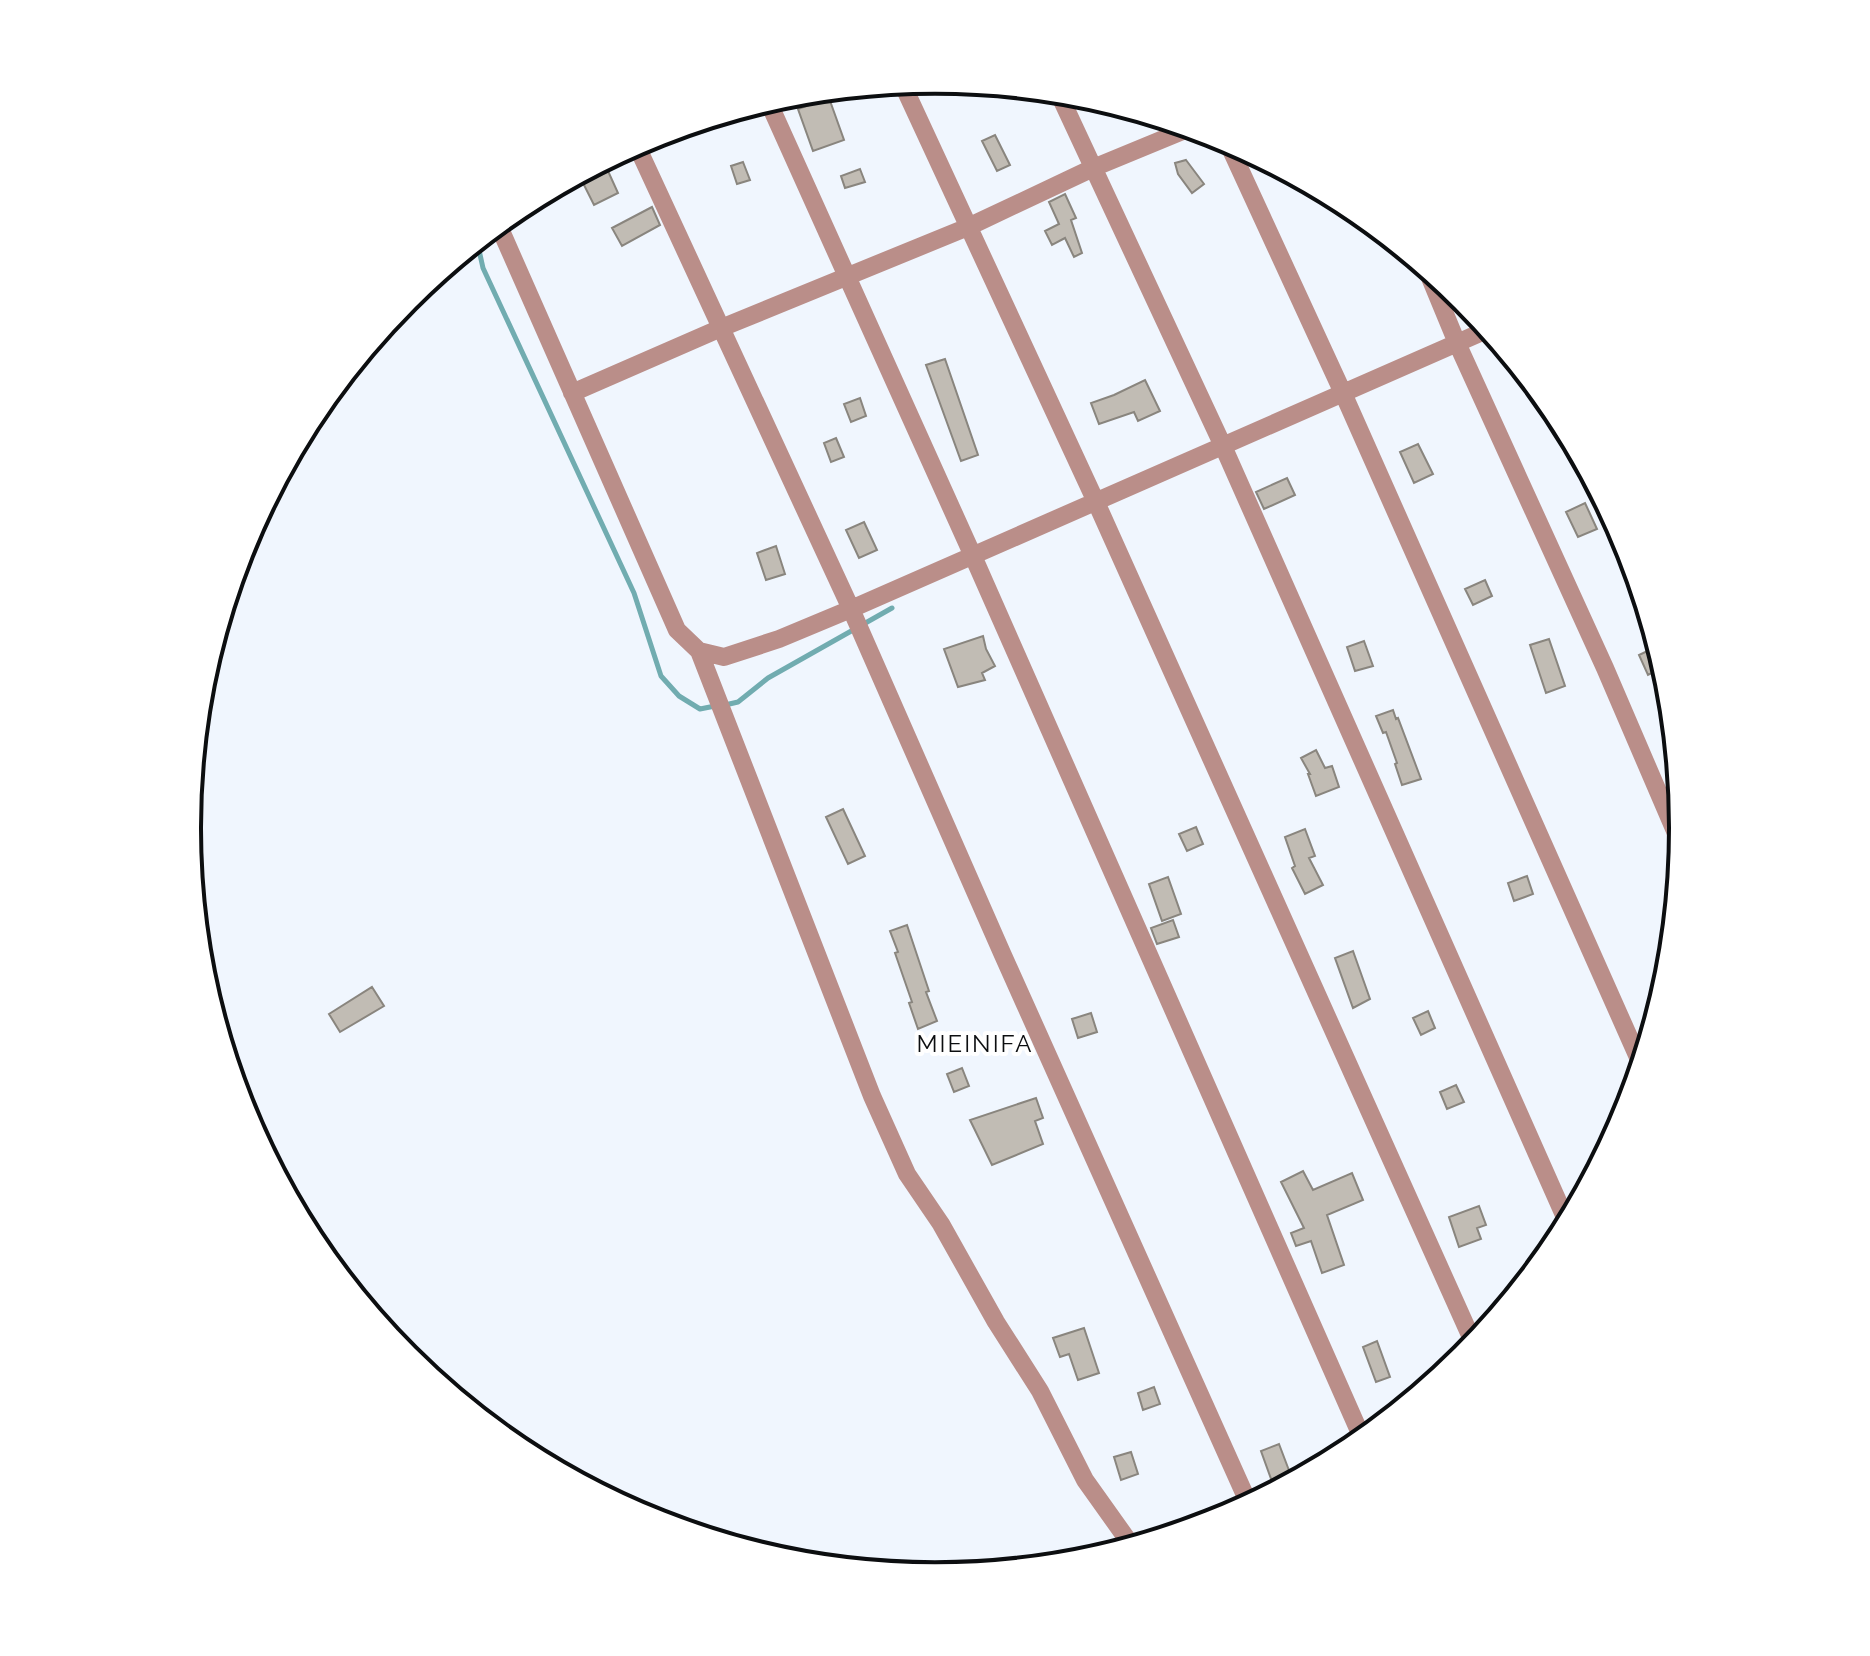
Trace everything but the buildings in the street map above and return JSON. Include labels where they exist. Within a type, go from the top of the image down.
[{"type":"street","points":[[908,95],[1096,502],[1468,1332]]},
{"type":"street","points":[[1064,106],[1223,446],[1562,1210]]},
{"type":"street","points":[[773,112],[973,556],[1358,1428]]},
{"type":"street","points":[[572,393],[968,227],[1093,168],[1175,134]]},
{"type":"street","points":[[641,156],[851,609],[1244,1493]]},
{"type":"street","points":[[1235,159],[1343,393],[1634,1049]]},
{"type":"street","points":[[503,235],[677,630],[699,651],[860,1066],[907,1174],[941,1224],[996,1322],[1040,1391],[1085,1480],[1125,1537]]},
{"type":"street","points":[[1436,292],[1668,816]]},
{"type":"street","points":[[699,651],[724,657],[779,639],[1478,334]]},
{"type":"waterway","points":[[480,253],[483,268],[634,593],[661,676],[679,696],[700,709],[715,706]]},
{"type":"waterway","points":[[725,705],[738,702],[768,678],[892,608]]},
{"type":"district","name":"MIEINIFA","points":[[975,1044]]}]
